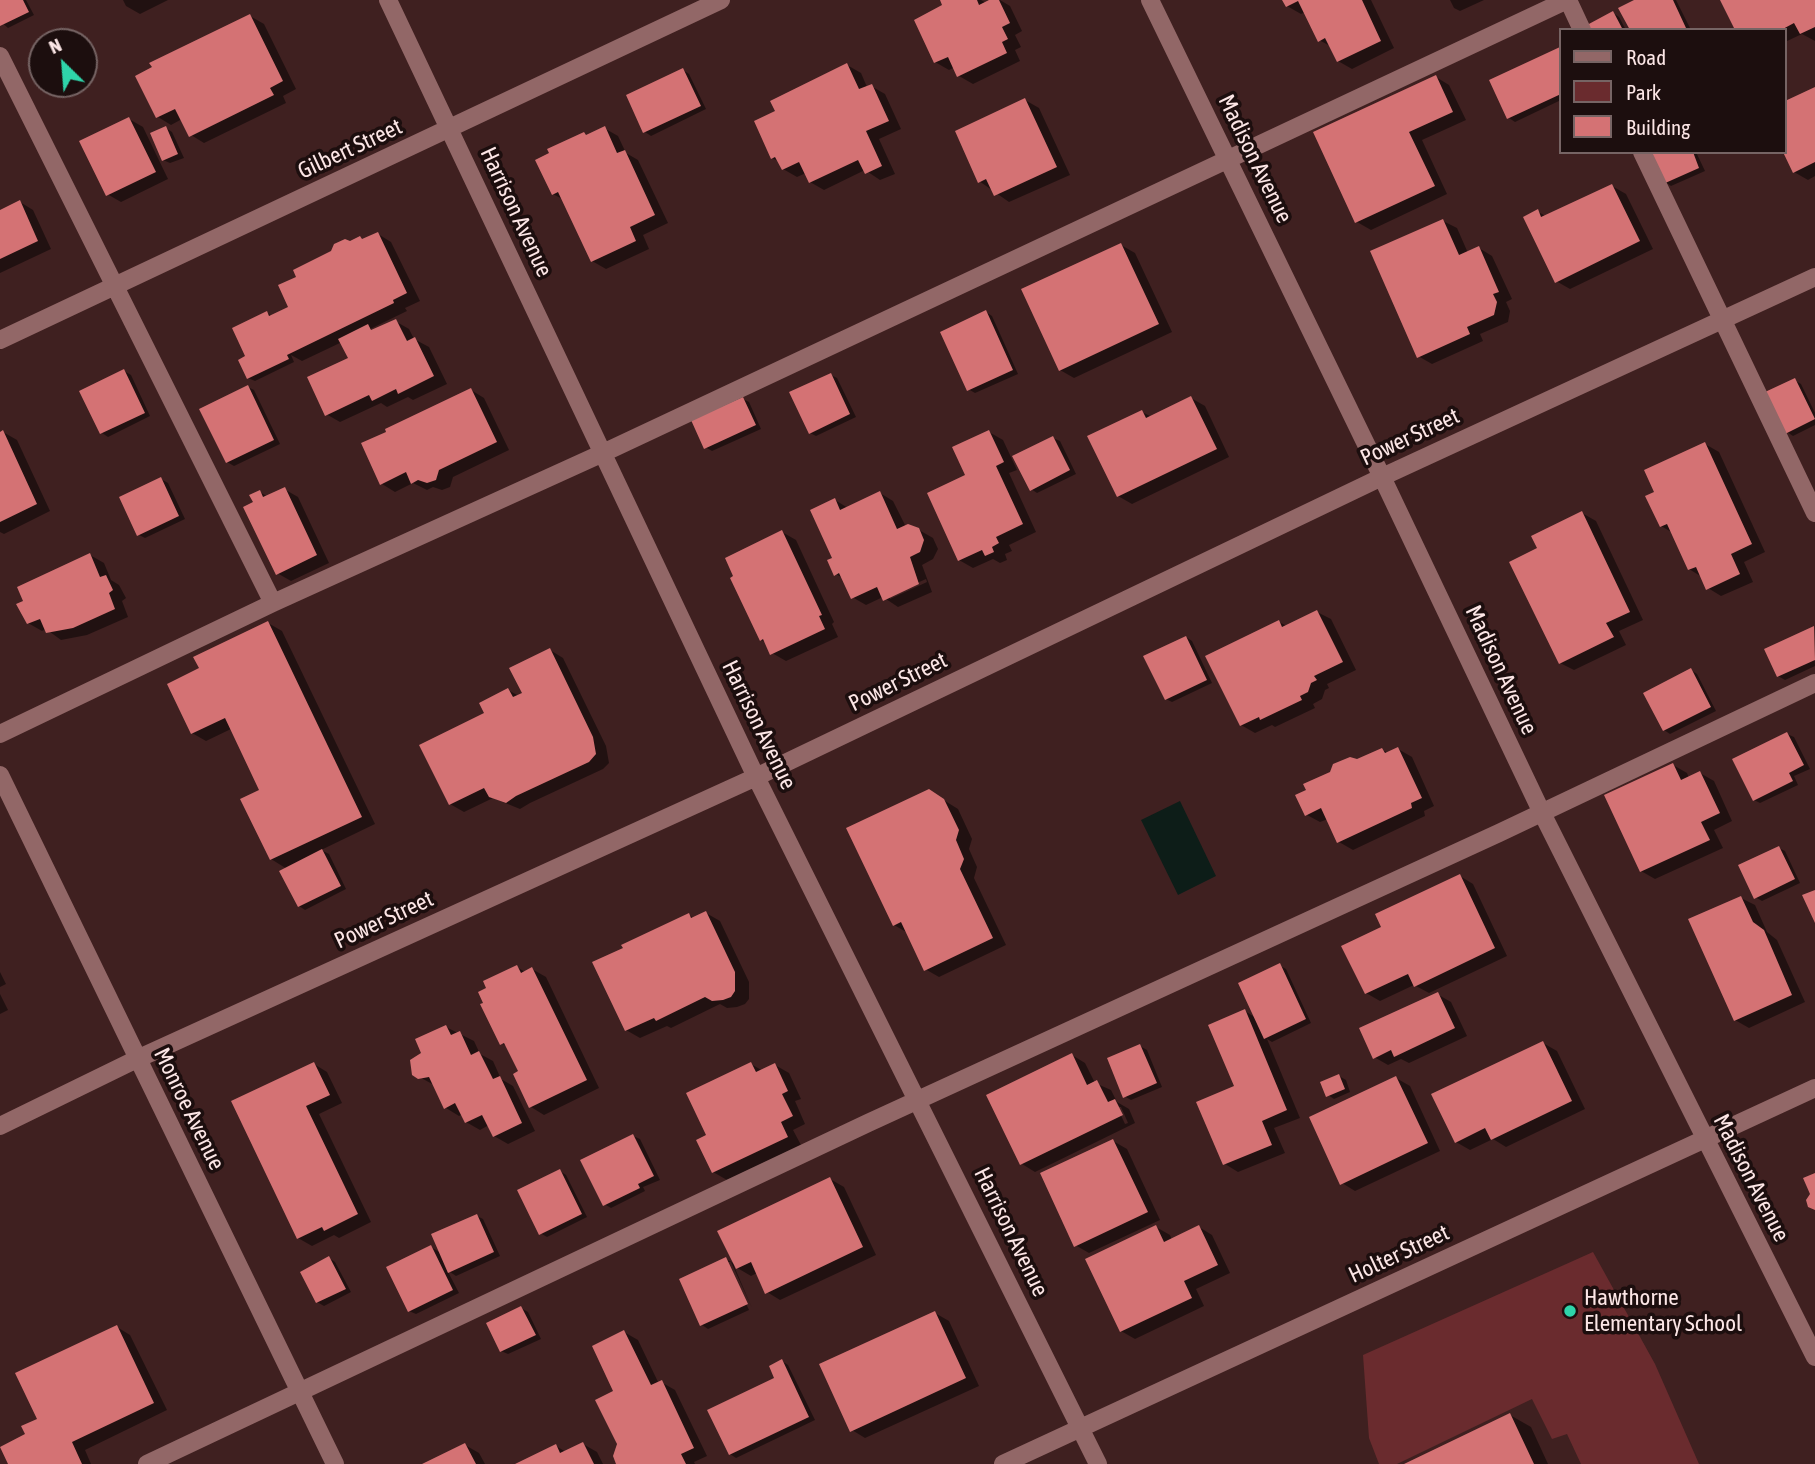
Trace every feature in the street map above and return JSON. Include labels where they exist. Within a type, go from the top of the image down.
[{"type":"street","name":"Harrison Avenue","points":[[388,0],[756,777],[1098,1464]]},
{"type":"street","name":"Gilbert Street","points":[[0,340],[721,0]]},
{"type":"street","name":"Madison Avenue","points":[[1150,0],[1542,813],[1815,1357]]},
{"type":"street","points":[[0,734],[273,603],[603,453],[1567,0],[1581,28]]},
{"type":"street","points":[[0,56],[273,603]]},
{"type":"street","points":[[1643,154],[1815,513]]},
{"type":"street","name":"Power Street","points":[[0,1126],[137,1059],[756,777],[1382,477],[1815,277]]},
{"type":"street","points":[[146,1464],[918,1099],[1542,813],[1815,683]]},
{"type":"street","name":"Monroe Avenue","points":[[0,775],[335,1464]]},
{"type":"street","name":"Holter Street","points":[[1003,1464],[1815,1088]]},
{"type":"green space","points":[[1593,1252],[1655,1364],[1699,1464],[1581,1464],[1567,1434],[1552,1439],[1532,1399],[1397,1464],[1379,1464],[1369,1438],[1363,1355]]},
{"type":"water","points":[[1180,801],[1216,876],[1178,895],[1141,820]]},
{"type":"building","points":[[0,0],[23,0],[29,12],[0,26]]},
{"type":"building","points":[[940,0],[977,0],[979,5],[989,0],[999,0],[1010,23],[1002,27],[1008,39],[1002,42],[1007,53],[957,77],[948,57],[934,63],[914,20],[942,5]]},
{"type":"building","points":[[1282,0],[1362,0],[1381,41],[1337,62],[1325,38],[1318,42],[1298,1],[1286,7]]},
{"type":"building","points":[[1634,0],[1673,0],[1686,28],[1629,28],[1618,8]]},
{"type":"building","points":[[1720,0],[1815,0],[1815,27],[1800,34],[1794,23],[1785,28],[1734,28]]},
{"type":"building","points":[[1613,11],[1622,28],[1588,28],[1587,25]]},
{"type":"building","points":[[250,14],[283,81],[270,88],[274,95],[189,137],[175,109],[156,118],[135,76],[152,67],[149,63]]},
{"type":"building","points":[[1560,47],[1560,94],[1507,119],[1489,80]]},
{"type":"building","points":[[847,63],[859,89],[872,84],[889,121],[866,131],[882,166],[865,174],[858,160],[809,183],[799,162],[782,170],[775,157],[771,159],[754,121],[775,111],[770,101]]},
{"type":"building","points":[[683,68],[701,106],[643,133],[626,95]]},
{"type":"building","points":[[1436,75],[1453,112],[1409,132],[1435,186],[1355,223],[1313,132]]},
{"type":"building","points":[[1815,87],[1815,162],[1793,173],[1784,154],[1787,154],[1787,100]]},
{"type":"building","points":[[1025,98],[1057,167],[994,196],[986,179],[978,183],[955,131]]},
{"type":"building","points":[[129,117],[156,172],[106,196],[79,141]]},
{"type":"building","points":[[166,126],[178,154],[162,161],[150,133]]},
{"type":"building","points":[[605,126],[617,153],[625,150],[655,215],[630,227],[636,241],[591,262],[558,192],[552,195],[535,160],[549,153],[547,149],[584,132],[586,135]]},
{"type":"building","points":[[1650,154],[1694,154],[1699,168],[1663,184]]},
{"type":"building","points":[[1612,184],[1640,241],[1555,283],[1523,217],[1538,209],[1541,217]]},
{"type":"building","points":[[20,200],[38,241],[0,259],[0,210]]},
{"type":"building","points":[[1443,219],[1459,255],[1479,246],[1499,292],[1493,294],[1497,302],[1494,315],[1467,327],[1470,334],[1417,358],[1370,251]]},
{"type":"building","points":[[378,232],[407,293],[393,300],[394,303],[287,355],[289,359],[247,379],[238,360],[245,356],[232,328],[267,311],[269,316],[288,307],[278,285],[296,277],[293,270],[331,251],[334,244],[345,239],[350,241],[360,236],[362,239]]},
{"type":"building","points":[[1121,243],[1159,324],[1059,371],[1021,289]]},
{"type":"building","points":[[986,310],[1013,370],[967,391],[940,332]]},
{"type":"building","points":[[396,319],[407,341],[415,337],[434,376],[398,394],[396,389],[372,401],[369,395],[325,416],[307,377],[348,358],[338,339],[368,324],[371,330]]},
{"type":"building","points":[[124,369],[145,413],[100,434],[79,391]]},
{"type":"building","points":[[831,373],[850,414],[809,434],[789,392]]},
{"type":"building","points":[[1795,378],[1815,419],[1785,434],[1765,392]]},
{"type":"building","points":[[248,385],[274,440],[226,463],[199,409]]},
{"type":"building","points":[[471,388],[497,442],[439,470],[436,480],[427,483],[418,480],[411,484],[406,472],[380,485],[361,443]]},
{"type":"building","points":[[1191,396],[1217,449],[1117,497],[1087,436],[1142,410],[1146,418]]},
{"type":"building","points":[[743,397],[756,425],[704,449],[691,420]]},
{"type":"building","points":[[3,430],[37,504],[0,522],[0,432]]},
{"type":"building","points":[[989,430],[1004,462],[996,466],[1023,524],[996,537],[999,543],[992,547],[994,552],[985,556],[982,550],[958,561],[927,493],[965,475],[952,447]]},
{"type":"building","points":[[1053,436],[1070,470],[1030,491],[1012,456]]},
{"type":"building","points":[[1705,442],[1752,544],[1731,554],[1740,574],[1706,590],[1696,567],[1688,570],[1667,524],[1660,527],[1645,496],[1654,492],[1644,470]]},
{"type":"building","points":[[161,477],[179,516],[137,536],[119,497]]},
{"type":"building","points":[[285,487],[317,555],[276,575],[243,507],[253,502],[249,495],[260,490],[263,497]]},
{"type":"building","points":[[880,491],[897,529],[908,524],[919,528],[924,540],[920,552],[910,557],[919,584],[883,601],[877,587],[851,599],[839,573],[834,576],[827,560],[832,558],[810,510],[835,498],[840,510]]},
{"type":"building","points":[[1582,511],[1630,612],[1606,623],[1614,637],[1559,664],[1509,562],[1537,548],[1531,536]]},
{"type":"building","points":[[782,530],[822,615],[819,616],[825,629],[770,655],[763,639],[760,641],[730,578],[733,576],[725,558]]},
{"type":"building","points":[[90,553],[100,577],[106,575],[113,590],[109,593],[115,609],[73,628],[46,633],[40,619],[27,624],[16,604],[23,601],[17,587]]},
{"type":"building","points":[[1317,610],[1343,662],[1314,676],[1317,680],[1311,683],[1308,692],[1300,696],[1302,700],[1260,720],[1259,717],[1240,726],[1205,656],[1279,620],[1282,627]]},
{"type":"building","points":[[268,621],[362,817],[270,860],[240,799],[259,790],[225,718],[191,734],[167,684],[199,668],[193,657]]},
{"type":"building","points":[[1814,626],[1815,660],[1777,677],[1764,649]]},
{"type":"building","points":[[1186,636],[1207,680],[1165,700],[1143,656]]},
{"type":"building","points":[[550,648],[593,737],[596,754],[589,762],[506,803],[489,797],[484,788],[449,805],[419,745],[484,713],[479,703],[508,688],[513,697],[522,693],[509,668]]},
{"type":"building","points":[[1691,668],[1711,707],[1663,731],[1643,693]]},
{"type":"building","points":[[1787,732],[1804,765],[1789,773],[1793,781],[1753,801],[1732,759]]},
{"type":"building","points":[[1398,747],[1422,798],[1411,803],[1412,808],[1337,843],[1321,808],[1305,816],[1295,795],[1306,790],[1303,784],[1330,772],[1333,764],[1350,757],[1357,759],[1382,748],[1385,753]]},
{"type":"building","points":[[1673,763],[1681,780],[1700,771],[1720,813],[1701,822],[1710,840],[1640,872],[1604,795]]},
{"type":"building","points":[[929,789],[944,799],[959,830],[956,840],[964,859],[960,869],[993,938],[924,971],[901,922],[893,926],[846,828]]},
{"type":"building","points":[[1779,846],[1795,879],[1754,899],[1738,865]]},
{"type":"building","points":[[322,849],[341,886],[298,907],[279,871]]},
{"type":"building","points":[[1460,874],[1495,948],[1414,987],[1408,974],[1365,994],[1341,946],[1381,927],[1375,914]]},
{"type":"building","points":[[1815,890],[1815,923],[1802,895]]},
{"type":"building","points":[[1741,896],[1753,922],[1764,930],[1792,995],[1734,1021],[1688,919]]},
{"type":"building","points":[[706,911],[735,972],[735,991],[731,997],[712,1001],[705,997],[656,1021],[654,1018],[625,1031],[592,962],[689,913],[691,918]]},
{"type":"building","points":[[1280,963],[1306,1019],[1264,1039],[1238,983]]},
{"type":"building","points":[[517,965],[521,973],[532,967],[587,1080],[529,1108],[513,1074],[518,1071],[504,1043],[500,1045],[480,1004],[483,1003],[478,992],[486,988],[483,981]]},
{"type":"building","points":[[1438,992],[1455,1028],[1394,1057],[1391,1050],[1373,1059],[1359,1028]]},
{"type":"building","points":[[1245,1009],[1287,1110],[1262,1121],[1272,1145],[1223,1165],[1196,1102],[1234,1086],[1208,1025]]},
{"type":"building","points":[[446,1025],[451,1035],[460,1031],[471,1055],[479,1051],[493,1079],[500,1076],[522,1123],[493,1137],[482,1115],[465,1123],[455,1103],[444,1109],[429,1077],[418,1079],[412,1075],[410,1060],[421,1053],[415,1039]]},
{"type":"building","points":[[1543,1041],[1572,1101],[1491,1140],[1485,1128],[1455,1143],[1431,1094]]},
{"type":"building","points":[[1140,1044],[1157,1083],[1123,1098],[1107,1058]]},
{"type":"building","points":[[1072,1053],[1087,1085],[1097,1080],[1108,1102],[1115,1099],[1123,1115],[1020,1165],[986,1095]]},
{"type":"building","points":[[314,1062],[330,1095],[306,1106],[358,1214],[324,1231],[322,1227],[297,1239],[231,1101]]},
{"type":"building","points":[[751,1062],[756,1072],[775,1063],[788,1091],[782,1094],[793,1116],[781,1122],[788,1137],[712,1173],[696,1140],[706,1135],[686,1093]]},
{"type":"building","points":[[1339,1074],[1345,1089],[1326,1097],[1320,1082]]},
{"type":"building","points":[[1396,1076],[1428,1143],[1340,1185],[1309,1117]]},
{"type":"building","points":[[633,1134],[654,1176],[638,1184],[640,1188],[603,1206],[580,1160]]},
{"type":"building","points":[[1113,1139],[1148,1212],[1074,1247],[1040,1173]]},
{"type":"building","points":[[560,1169],[582,1214],[539,1235],[517,1190]]},
{"type":"building","points":[[1815,1173],[1815,1210],[1808,1207],[1806,1200],[1810,1194],[1803,1178]]},
{"type":"building","points":[[830,1177],[863,1247],[765,1294],[751,1262],[736,1269],[717,1231]]},
{"type":"building","points":[[477,1214],[494,1252],[448,1273],[431,1234]]},
{"type":"building","points":[[1156,1225],[1164,1242],[1199,1225],[1218,1265],[1184,1281],[1192,1298],[1120,1332],[1085,1259]]},
{"type":"building","points":[[431,1245],[453,1290],[408,1312],[386,1267]]},
{"type":"building","points":[[329,1256],[346,1289],[316,1303],[300,1272]]},
{"type":"building","points":[[726,1257],[748,1304],[700,1326],[679,1279]]},
{"type":"building","points":[[521,1306],[536,1335],[500,1352],[486,1323]]},
{"type":"building","points":[[935,1311],[966,1378],[850,1432],[819,1364]]},
{"type":"building","points":[[117,1325],[154,1403],[72,1442],[82,1464],[8,1464],[0,1447],[25,1434],[21,1426],[37,1419],[15,1373]]},
{"type":"building","points":[[624,1330],[651,1385],[662,1380],[694,1448],[681,1454],[686,1464],[616,1464],[613,1456],[617,1444],[595,1400],[613,1391],[592,1346]]},
{"type":"building","points":[[782,1359],[809,1417],[729,1455],[707,1410],[774,1378],[769,1366]]},
{"type":"building","points":[[1510,1413],[1534,1464],[1404,1464]]},
{"type":"building","points":[[583,1442],[594,1464],[515,1464],[556,1444],[560,1453]]},
{"type":"building","points":[[465,1443],[476,1464],[422,1464]]},
{"type":"place","name":"Hawthorne Elementary School","points":[[1570,1311]]}]
